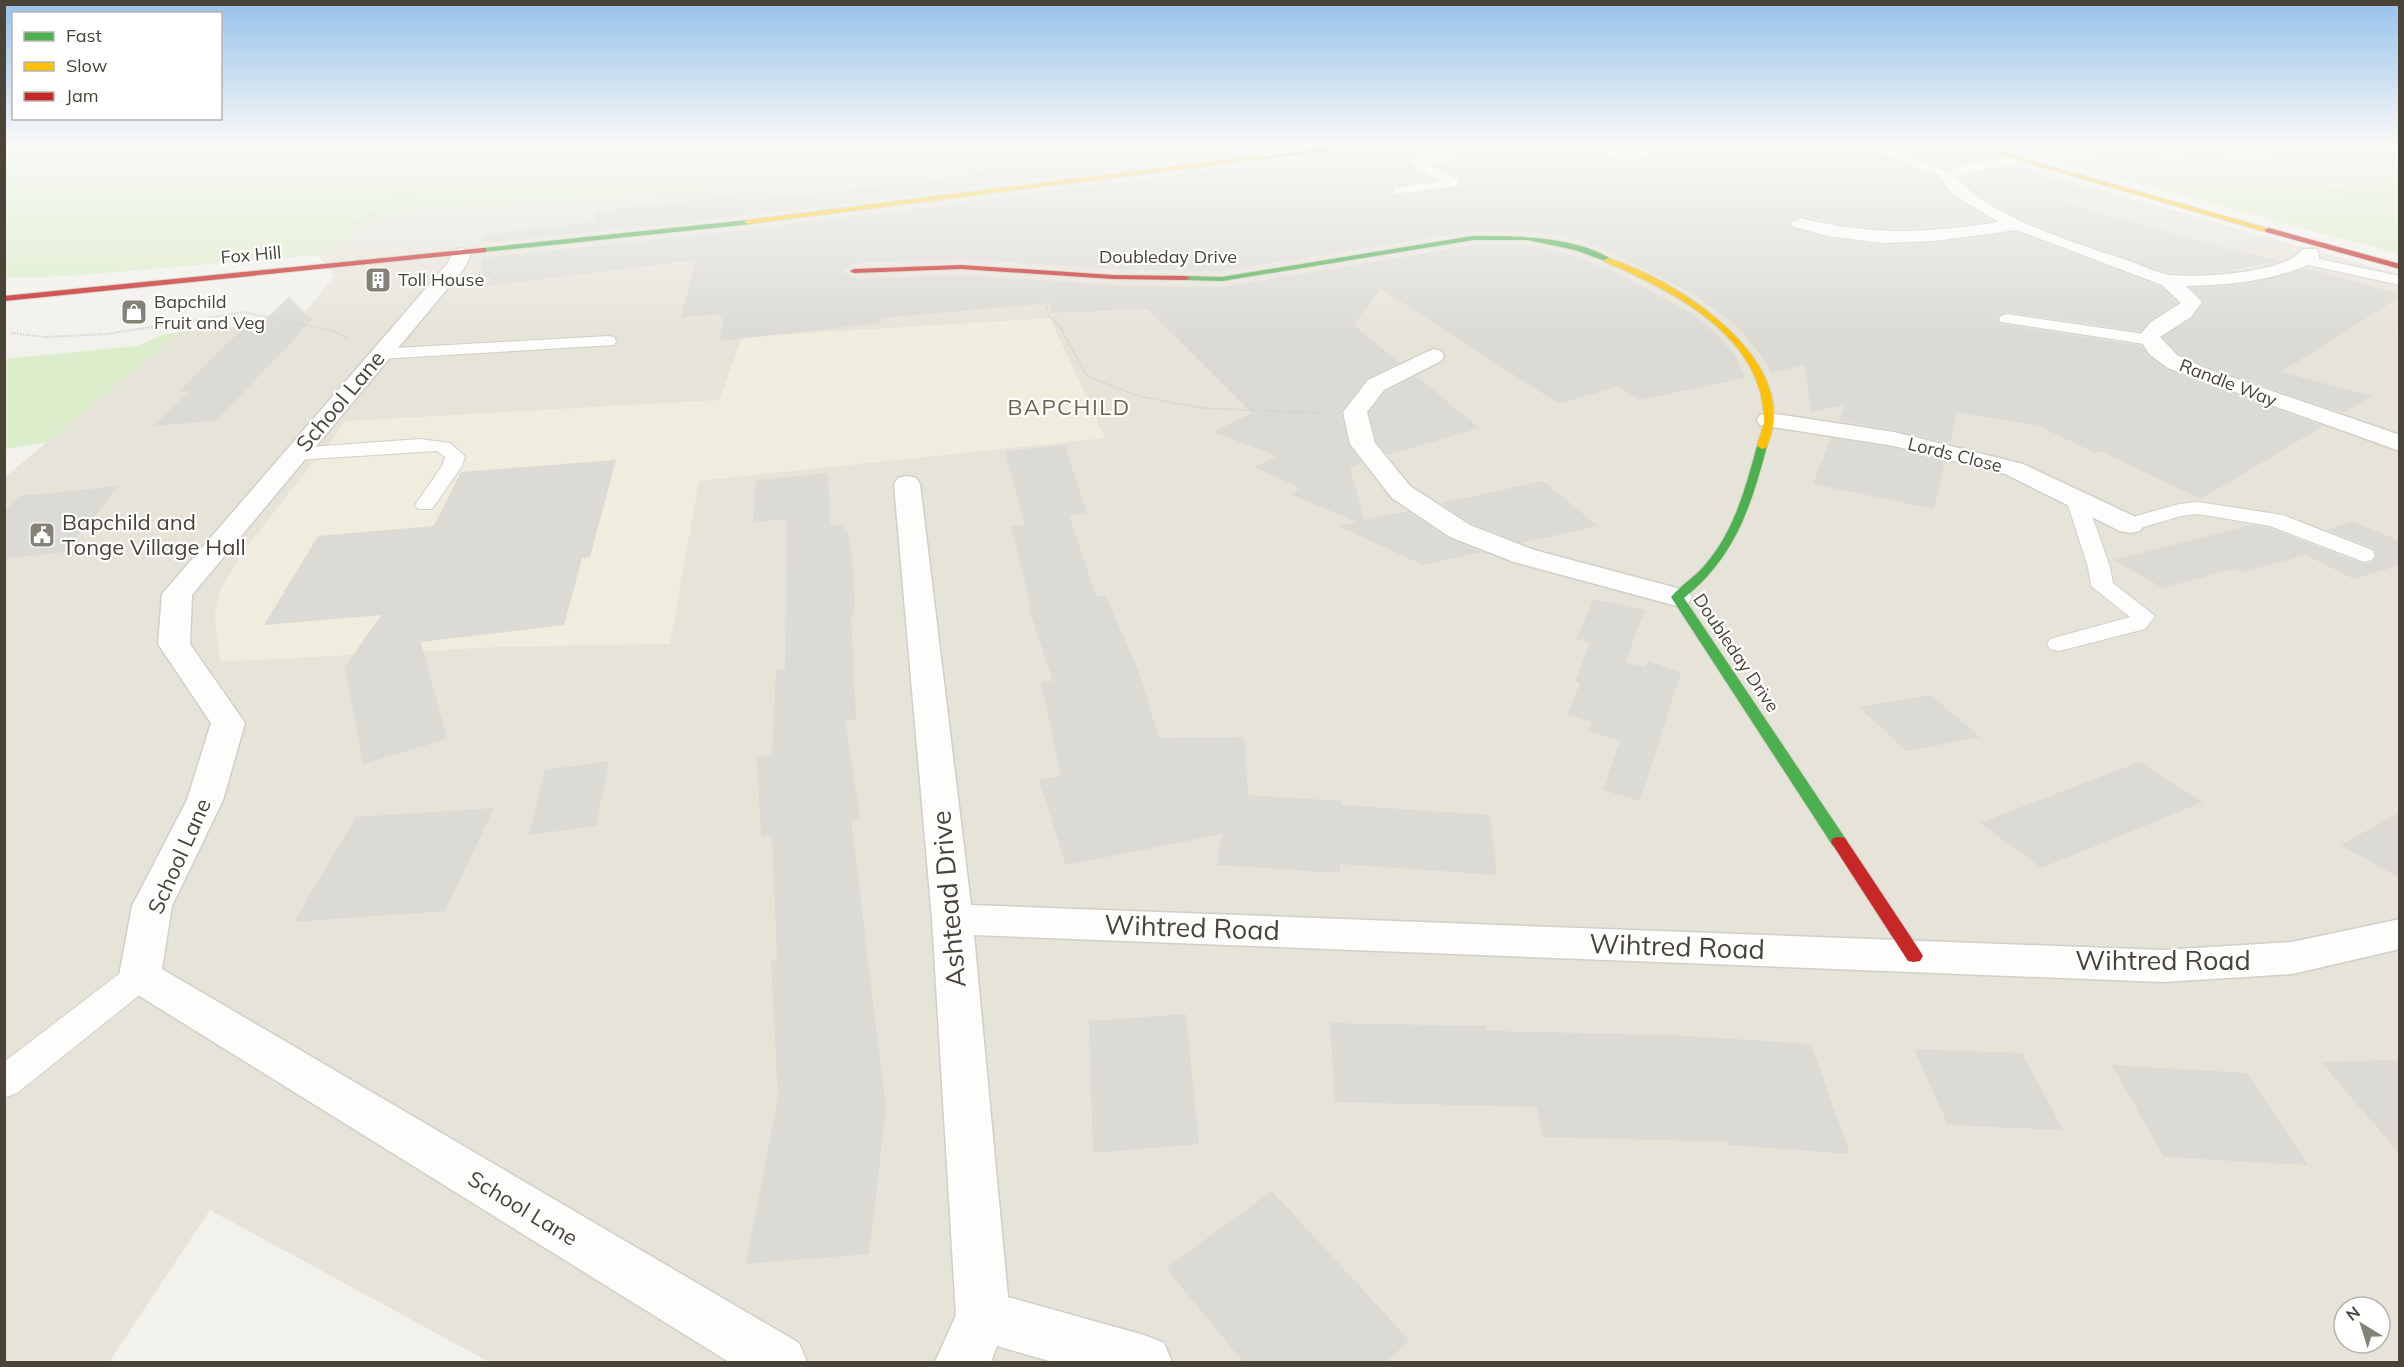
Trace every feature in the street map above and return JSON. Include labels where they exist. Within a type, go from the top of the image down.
[{"type":"street","name":"Fox Hill","points":[[4,299],[82,293],[116,286],[462,255],[855,209]]},
{"type":"street","points":[[1988,209],[2016,225],[2169,281],[2192,302],[2190,309],[2153,330],[2151,340]]},
{"type":"street","points":[[2192,209],[2400,267]]},
{"type":"street","points":[[1800,223],[1846,236],[1878,239],[1908,238],[2016,225]]},
{"type":"street","name":"Doubleday Drive","points":[[854,272],[961,267],[1113,277],[1222,279],[1473,238],[1528,238],[1577,248],[1621,265],[1699,307],[1723,326],[1747,352],[1763,386],[1769,420],[1752,485],[1727,547],[1698,583],[1677,597],[1914,956]]},
{"type":"street","name":"School Lane","points":[[462,255],[456,266],[177,594],[174,644],[228,723],[205,800],[152,906],[140,976],[779,1362]]},
{"type":"street","points":[[2169,281],[2256,277],[2275,273],[2308,256]]},
{"type":"street","name":"Fox Hill","points":[[4,290],[92,284],[116,286]]},
{"type":"street","name":"Randle Way","points":[[2151,340],[2167,359],[2197,373],[2400,444]]},
{"type":"street","points":[[1433,357],[1376,385],[1355,412],[1363,444],[1401,492],[1460,531],[1524,556],[1677,597]]},
{"type":"street","name":"Lords Close","points":[[1769,420],[1894,440],[2014,469],[2130,525]]},
{"type":"street","name":"Ashtead Drive","points":[[907,484],[952,919],[973,1339],[1144,1362]]},
{"type":"street","name":"Wihtred Road","points":[[952,919],[2163,966],[2292,958],[2400,934]]},
{"type":"lane","points":[[2308,256],[2400,281]]},
{"type":"lane","points":[[2007,319],[2151,340]]},
{"type":"lane","points":[[379,354],[608,341]]},
{"type":"lane","points":[[295,454],[420,445],[437,445],[450,449],[455,456],[452,466],[425,505]]},
{"type":"lane","points":[[2060,644],[2137,624],[2143,616],[2102,586],[2099,567],[2076,499]]},
{"type":"lane","points":[[2130,525],[2179,510],[2198,508],[2275,520],[2364,555]]},
{"type":"lane","points":[[4,1083],[140,976]]},
{"type":"path","points":[[295,270],[310,250],[381,209]]},
{"type":"path","points":[[1015,270],[1038,281],[1049,316],[1059,325],[1087,376],[1138,396],[1201,408],[1328,414],[1355,412]]},
{"type":"path","points":[[4,333],[46,337],[108,334],[243,312],[334,331],[379,354]]},
{"type":"shaded area","points":[[431,209],[2167,209],[2399,274],[2399,1362],[489,1362],[210,1210],[109,1362],[5,1362],[5,477],[180,332],[298,321],[334,276],[318,255],[377,219]]},
{"type":"shaded area","points":[[1050,318],[1105,438],[699,481],[670,644],[499,647],[220,662],[214,616],[221,589],[241,554],[314,461],[334,458],[345,446],[328,446],[345,421],[719,400],[742,337]]},
{"type":"green space","points":[[5,209],[431,209],[377,219],[318,255],[68,276],[5,278]]},
{"type":"green space","points":[[2232,209],[2399,209],[2399,254]]},
{"type":"green space","points":[[180,332],[48,442],[5,449],[5,359],[137,346],[162,335]]},
{"type":"building","points":[[616,209],[799,209],[482,243],[482,235],[596,222],[595,211]]},
{"type":"building","points":[[910,209],[1972,209],[1992,221],[1899,229],[1852,226],[1800,216],[1789,223],[1792,228],[1828,238],[1882,245],[1934,243],[2017,232],[2161,287],[2177,303],[2150,320],[2140,331],[2007,312],[1997,318],[2001,324],[2141,346],[2149,357],[2167,370],[2323,426],[2201,499],[2102,452],[2095,453],[2037,425],[1957,413],[1950,443],[1895,430],[1839,421],[1845,405],[1811,412],[1805,365],[1771,373],[1760,354],[1737,326],[1694,294],[1602,248],[1568,237],[1541,233],[1473,231],[1222,271],[1113,269],[961,259],[854,263],[842,270],[854,279],[961,275],[1113,285],[1222,287],[1473,245],[1528,245],[1571,255],[1613,271],[1691,313],[1714,332],[1735,355],[1745,378],[1640,400],[1618,386],[1559,404],[1381,289],[1354,325],[1399,363],[1366,379],[1341,412],[1348,444],[1362,463],[1350,467],[1364,520],[1407,511],[1449,539],[1482,552],[1423,565],[1338,526],[1357,522],[1290,494],[1300,488],[1254,467],[1277,456],[1213,432],[1252,413],[1148,309],[1051,313],[1051,303],[880,318],[881,323],[720,341],[724,314],[681,317],[696,260],[484,286],[492,277],[482,278],[482,258],[693,236]]},
{"type":"building","points":[[2003,209],[2087,209],[2216,246],[2280,261],[2222,272],[2162,271],[2062,236]]},
{"type":"building","points":[[2305,268],[2400,294],[2400,297],[2281,372],[2372,396],[2343,413],[2206,366],[2178,353],[2163,337],[2192,319],[2204,303],[2191,288],[2253,283]]},
{"type":"building","points":[[289,297],[312,320],[216,421],[153,426],[190,391],[178,392],[242,329],[256,328]]},
{"type":"building","points":[[1416,376],[1479,428],[1388,455],[1377,442],[1369,412],[1385,392]]},
{"type":"building","points":[[1831,438],[1894,448],[1945,461],[1934,509],[1813,484]]},
{"type":"building","points":[[1065,445],[1087,514],[1069,515],[1096,596],[1105,595],[1138,669],[1159,738],[1244,737],[1248,795],[1342,801],[1341,805],[1490,815],[1497,875],[1340,864],[1340,873],[1217,865],[1222,834],[1066,865],[1039,780],[1061,776],[1041,682],[1053,681],[1028,606],[1031,606],[1011,526],[1025,525],[1005,451]]},
{"type":"building","points":[[616,460],[590,557],[582,558],[564,625],[421,642],[447,739],[363,764],[345,667],[381,615],[264,625],[318,536],[434,526],[461,472]]},
{"type":"building","points":[[828,473],[830,526],[844,524],[845,533],[848,533],[852,559],[855,598],[854,615],[851,615],[856,719],[845,720],[860,818],[851,820],[886,1109],[869,1254],[746,1264],[778,1098],[771,961],[777,959],[772,835],[761,837],[757,758],[772,755],[776,671],[785,669],[787,519],[753,522],[756,480]]},
{"type":"building","points":[[1543,481],[1598,526],[1522,543],[1471,523],[1441,503]]},
{"type":"building","name":"Bapchild and Tonge Village Hall","points":[[119,486],[65,552],[4,559],[4,512],[20,496]]},
{"type":"building","points":[[2351,521],[2400,541],[2400,565],[2354,579],[2306,555],[2243,572],[2236,568],[2163,588],[2113,560],[2252,525],[2269,528],[2363,564],[2373,562],[2377,556],[2373,548],[2327,530]]},
{"type":"building","points":[[1594,599],[1645,610],[1625,662],[1645,667],[1648,661],[1681,672],[1640,801],[1603,790],[1620,740],[1588,732],[1592,722],[1567,715],[1580,683],[1575,682],[1590,643],[1576,639]]},
{"type":"building","points":[[1931,695],[1980,737],[1906,751],[1859,707]]},
{"type":"building","points":[[609,761],[596,826],[529,835],[545,770]]},
{"type":"building","points":[[2139,762],[2203,802],[2041,868],[1980,823]]},
{"type":"building","points":[[494,808],[445,911],[294,922],[356,817]]},
{"type":"building","points":[[2400,812],[2400,878],[2341,845]]},
{"type":"building","points":[[1186,1014],[1199,1144],[1093,1153],[1089,1021]]},
{"type":"building","points":[[1330,1023],[1486,1026],[1486,1031],[1673,1035],[1811,1044],[1850,1154],[1729,1145],[1729,1142],[1543,1137],[1537,1107],[1335,1102]]},
{"type":"building","points":[[1914,1049],[2022,1053],[2063,1130],[1948,1125]]},
{"type":"building","points":[[2400,1060],[2400,1154],[2321,1062]]},
{"type":"building","points":[[2112,1065],[2247,1073],[2308,1165],[2164,1157]]},
{"type":"building","points":[[1272,1191],[1410,1341],[1385,1362],[1243,1362],[1166,1268]]},
{"type":"traffic: fast","points":[[483,250],[748,222]]},
{"type":"traffic: fast","points":[[1186,278],[1222,279],[1473,238],[1528,238],[1577,248],[1608,260]]},
{"type":"traffic: fast","points":[[1762,446],[1750,489],[1734,530],[1711,567],[1677,597],[1839,842]]},
{"type":"traffic: slow","points":[[748,222],[853,209]]},
{"type":"traffic: slow","points":[[2194,209],[2269,230]]},
{"type":"traffic: slow","points":[[1608,260],[1661,284],[1688,300],[1713,318],[1735,340],[1753,363],[1765,390],[1769,419],[1762,446]]},
{"type":"traffic: jam","points":[[2269,230],[2400,267]]},
{"type":"traffic: jam","points":[[4,299],[483,250]]},
{"type":"traffic: jam","points":[[854,271],[961,267],[1113,277],[1186,278]]},
{"type":"traffic: jam","points":[[1839,842],[1914,956]]},
{"type":"place","name":"Toll House","points":[[378,280]]},
{"type":"place","name":"Bapchild Fruit and Veg","points":[[134,312]]},
{"type":"place","name":"Bapchild and Tonge Village Hall","points":[[42,535]]},
{"type":"district","name":"BAPCHILD","points":[[1069,407]]}]
